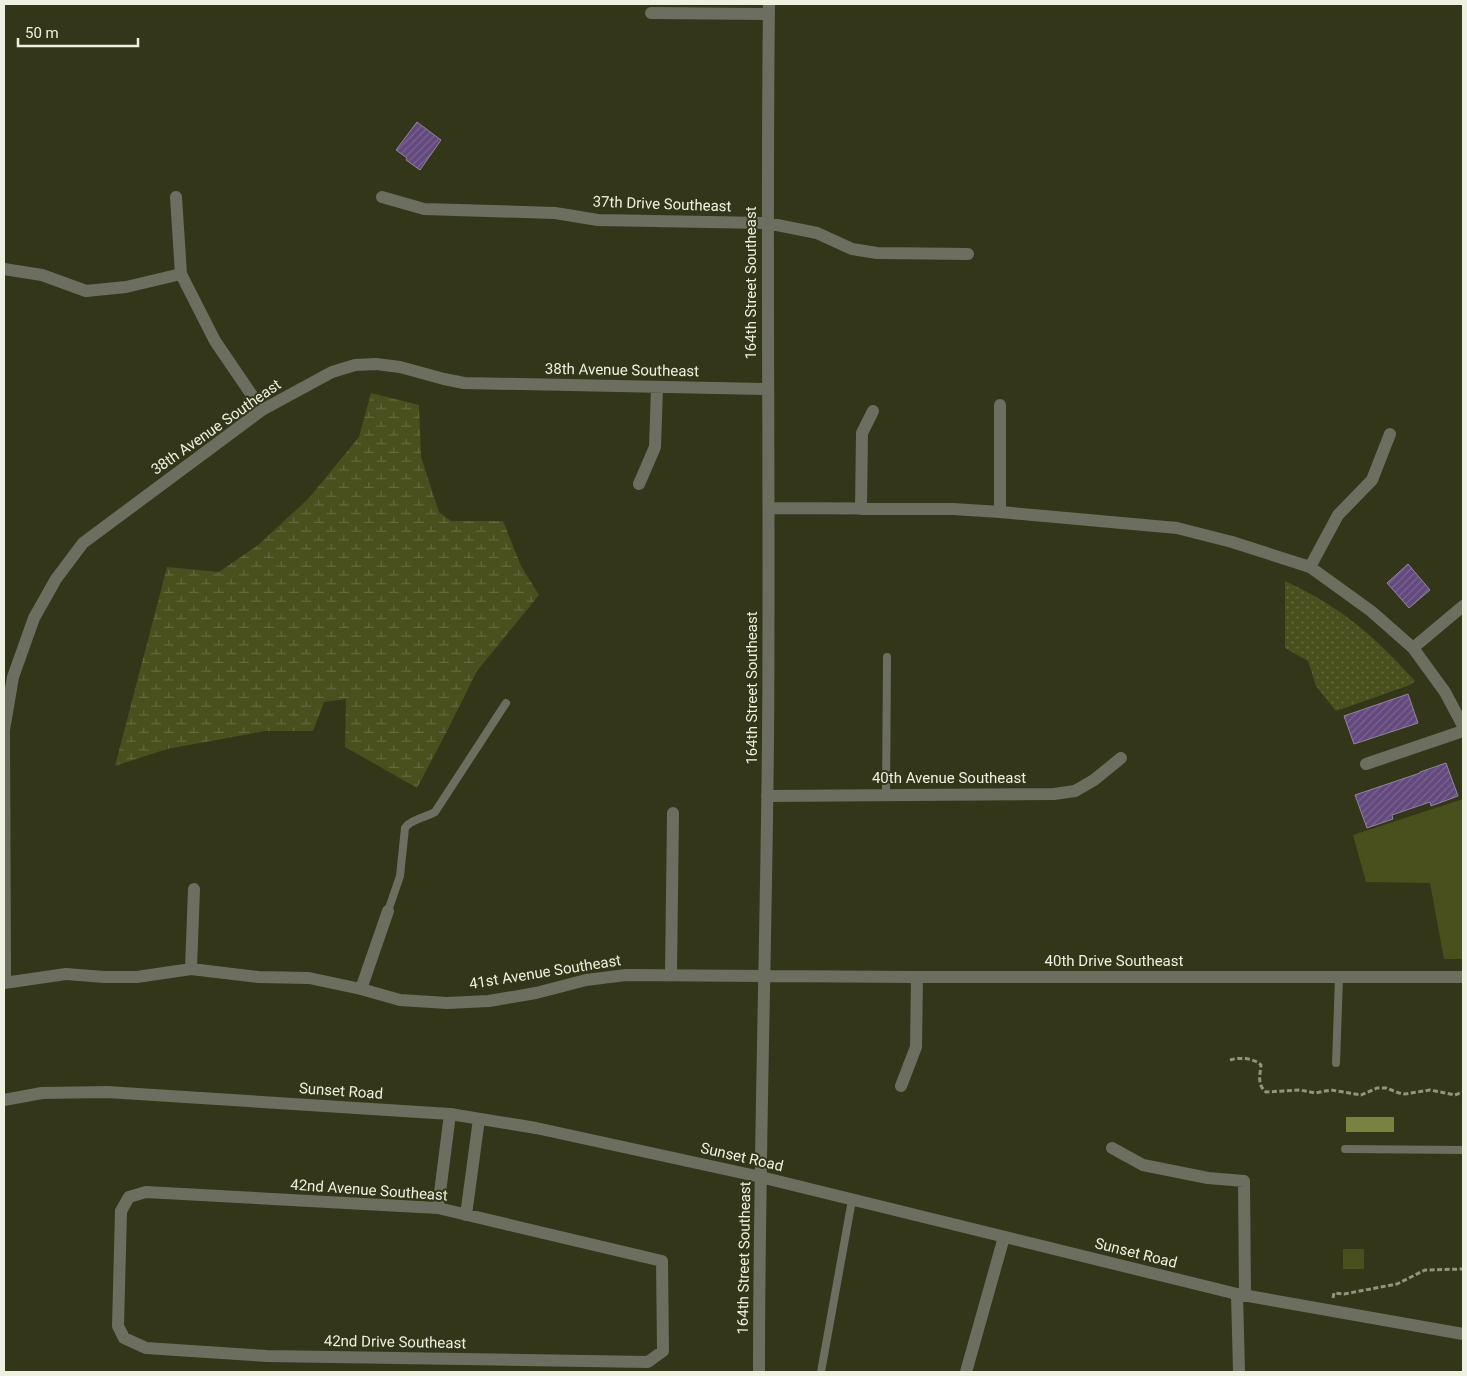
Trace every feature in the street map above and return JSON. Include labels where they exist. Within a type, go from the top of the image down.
[{"type":"street","points":[[651,13],[769,9]]},
{"type":"street","name":"164th Street Southeast","points":[[759,1372],[759,1206],[765,976],[770,508],[767,389],[769,9]]},
{"type":"street","points":[[176,197],[181,274],[215,341],[262,410]]},
{"type":"street","name":"37th Drive Southeast","points":[[382,197],[424,209],[555,213],[598,220],[767,223],[817,233],[852,249],[877,253],[968,254]]},
{"type":"street","points":[[4,269],[42,275],[86,291],[126,287],[181,274]]},
{"type":"street","name":"38th Avenue Southeast","points":[[4,982],[4,730],[13,677],[34,618],[56,579],[82,543],[262,410],[332,372],[355,365],[400,366],[464,383],[767,389]]},
{"type":"street","points":[[639,484],[655,447],[657,388]]},
{"type":"street","points":[[1000,405],[1000,512]]},
{"type":"street","points":[[861,509],[862,434],[873,412]]},
{"type":"street","points":[[1310,567],[1338,515],[1372,480],[1390,434]]},
{"type":"street","points":[[770,508],[1000,512],[1177,528],[1232,542],[1310,567],[1371,611],[1413,648],[1445,692],[1463,726]]},
{"type":"street","points":[[1413,648],[1463,606]]},
{"type":"street","points":[[1366,764],[1463,731]]},
{"type":"street","name":"40th Avenue Southeast","points":[[767,796],[1054,794],[1075,791],[1094,780],[1121,758]]},
{"type":"street","points":[[671,975],[672,813]]},
{"type":"street","points":[[191,969],[194,889]]},
{"type":"street","points":[[361,989],[388,911]]},
{"type":"street","name":"41st Avenue Southeast","points":[[4,982],[66,974],[137,977],[191,969],[258,976],[309,978],[361,989],[400,1000],[447,1003],[489,1001],[536,993],[586,980],[626,975],[765,976]]},
{"type":"street","name":"40th Drive Southeast","points":[[765,976],[1463,978]]},
{"type":"street","points":[[901,1086],[916,1047],[917,977]]},
{"type":"street","name":"Sunset Road","points":[[4,1100],[42,1093],[107,1092],[450,1114],[536,1128],[761,1177],[1241,1295],[1463,1334]]},
{"type":"street","points":[[438,1208],[450,1114]]},
{"type":"street","points":[[466,1215],[479,1119]]},
{"type":"street","points":[[1112,1148],[1143,1165],[1208,1178],[1244,1181],[1239,1372]]},
{"type":"street","name":"42nd Avenue Southeast","points":[[124,1338],[118,1326],[120,1211],[129,1197],[146,1192],[438,1208],[662,1261],[663,1351]]},
{"type":"street","points":[[970,1371],[1004,1237]]},
{"type":"street","name":"42nd Drive Southeast","points":[[124,1338],[146,1348],[267,1356],[648,1362],[663,1351]]},
{"type":"lane","points":[[886,795],[888,657]]},
{"type":"lane","points":[[388,911],[400,876],[405,828],[409,823],[435,812],[506,703]]},
{"type":"lane","points":[[1336,1064],[1339,978]]},
{"type":"lane","points":[[1345,1149],[1463,1150]]},
{"type":"lane","points":[[821,1372],[852,1200]]},
{"type":"path","points":[[1230,1060],[1236,1058],[1252,1059],[1258,1062],[1261,1065],[1259,1081],[1261,1088],[1266,1092],[1300,1090],[1315,1093],[1331,1090],[1361,1095],[1377,1088],[1386,1088],[1405,1094],[1430,1090],[1455,1095],[1463,1092]]},
{"type":"path","points":[[1329,1310],[1334,1293],[1344,1294],[1397,1284],[1425,1270],[1463,1269]]},
{"type":"green space","points":[[371,393],[419,405],[421,457],[439,512],[451,521],[503,521],[521,566],[539,595],[477,671],[417,788],[345,747],[346,699],[324,702],[313,731],[265,731],[167,749],[115,766],[167,567],[219,572],[258,545],[309,498],[359,437]]},
{"type":"green space","points":[[1285,581],[1341,612],[1371,636],[1415,681],[1410,685],[1336,711],[1316,686],[1308,661],[1285,648]]},
{"type":"green space","points":[[1463,799],[1463,959],[1444,959],[1430,883],[1366,882],[1353,835]]},
{"type":"green space","points":[[1343,1249],[1364,1249],[1364,1269],[1343,1269]]},
{"type":"shaded area","points":[[1346,1117],[1394,1117],[1394,1132],[1346,1132]]},
{"type":"building","points":[[417,122],[441,140],[420,170],[396,150]]},
{"type":"building","points":[[1408,564],[1430,590],[1409,608],[1387,583]]},
{"type":"building","points":[[1408,694],[1418,723],[1354,744],[1344,716]]},
{"type":"building","points":[[1446,763],[1458,796],[1431,806],[1430,802],[1392,815],[1393,819],[1367,828],[1355,795]]}]
